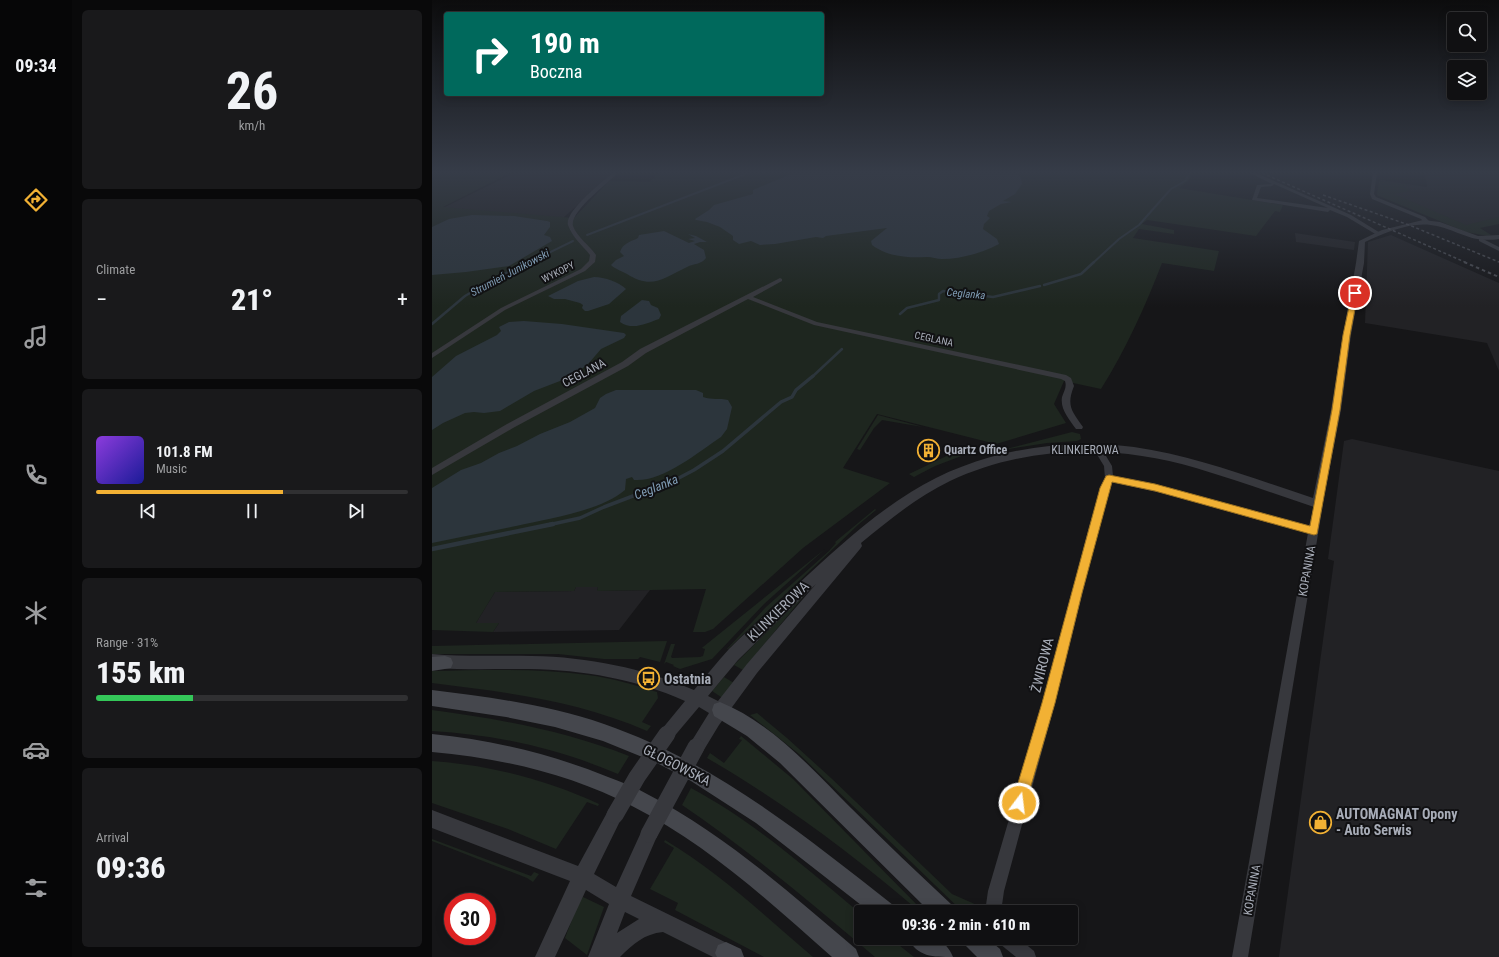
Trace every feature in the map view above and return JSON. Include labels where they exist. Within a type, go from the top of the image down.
[{"type":"main road","name":"GŁOGOWSKA","points":[[432,698],[504,708],[565,721],[627,741],[669,760],[708,780],[742,801],[799,843],[877,905]]},
{"type":"main road","points":[[720,710],[753,731],[792,763],[938,905]]},
{"type":"main road","points":[[432,743],[465,746],[501,752],[549,764],[586,776],[643,801],[688,828],[739,865],[848,957]]},
{"type":"main road","points":[[927,945],[942,957]]},
{"type":"main road","points":[[979,945],[992,957]]},
{"type":"street","name":"WYKOPY","points":[[432,356],[503,309],[570,277],[590,264],[594,255],[570,224],[571,218]]},
{"type":"street","points":[[1349,218],[1379,234]]},
{"type":"street","points":[[1422,218],[1427,222],[1481,240],[1499,249]]},
{"type":"street","name":"KOPANINA","points":[[1240,957],[1318,504],[1336,410],[1362,241],[1379,234],[1420,222],[1427,222]]},
{"type":"street","points":[[1481,240],[1499,237]]},
{"type":"street","name":"CEGLANA","points":[[432,472],[510,426],[626,364],[643,352],[780,280]]},
{"type":"street","name":"CEGLANA","points":[[748,297],[806,321],[821,325],[1063,377],[1068,380],[1070,386],[1066,395],[1065,404],[1069,414],[1079,427]]},
{"type":"street","name":"KLINKIEROWA","points":[[696,697],[733,655],[831,561],[906,502],[936,483],[961,471],[998,459],[1026,452],[1061,448],[1097,448],[1135,451],[1175,459],[1318,504]]},
{"type":"street","points":[[1097,448],[1108,466],[1109,478],[1163,490],[1314,531]]},
{"type":"street","name":"ŻWIROWA","points":[[994,905],[996,891],[1023,789],[1048,703],[1094,527],[1109,478]]},
{"type":"street","name":"KLINKIEROWA","points":[[720,710],[775,640],[867,533]]},
{"type":"street","points":[[436,662],[528,662],[577,665],[636,675],[676,688],[720,710],[696,747],[649,834],[620,900],[598,957]]},
{"type":"street","points":[[545,957],[566,908],[615,815],[637,777],[667,734],[696,697]]},
{"type":"street","points":[[432,819],[582,877],[620,900],[729,956]]},
{"type":"street","points":[[607,957],[624,939],[636,930],[647,924],[664,922]]},
{"type":"street","points":[[1014,945],[1028,957]]},
{"type":"shaded area","points":[[432,218],[1270,218],[1256,236],[1147,220],[1142,224],[1174,230],[1174,234],[1139,229],[1133,238],[1219,251],[1214,271],[1162,263],[1149,296],[1119,359],[1101,389],[1064,381],[1054,404],[1066,423],[996,444],[877,414],[843,468],[890,483],[803,548],[713,629],[705,632],[693,632],[706,589],[597,591],[598,587],[576,587],[574,591],[495,592],[476,623],[499,623],[493,632],[432,630]]},
{"type":"shaded area","points":[[457,218],[525,218],[547,221],[550,222],[550,227],[544,235],[550,237],[552,241],[509,266],[432,275],[432,227],[449,219]]},
{"type":"shaded area","points":[[697,218],[989,218],[984,224],[983,229],[997,239],[999,244],[971,255],[949,259],[898,256],[885,252],[872,245],[871,241],[887,228],[775,244],[760,245],[751,241],[739,244],[733,240],[733,236],[720,227],[695,219]]},
{"type":"shaded area","points":[[1432,218],[1449,218],[1466,225],[1499,218],[1499,224],[1480,228],[1491,235],[1488,236],[1466,232]]},
{"type":"shaded area","points":[[1446,218],[1499,218],[1499,222],[1473,229]]},
{"type":"shaded area","points":[[664,231],[689,243],[695,241],[688,239],[695,238],[688,234],[696,236],[707,242],[694,244],[704,250],[706,258],[700,263],[658,281],[651,282],[636,279],[611,265],[616,260],[624,256],[620,252],[623,247],[627,243],[638,238],[639,235]]},
{"type":"shaded area","points":[[1295,233],[1355,242],[1354,250],[1296,242]]},
{"type":"shaded area","points":[[1391,235],[1499,283],[1499,371],[1487,343],[1365,323],[1368,242]]},
{"type":"shaded area","points":[[594,277],[612,280],[626,289],[609,304],[588,311],[585,311],[582,308],[583,305],[580,303],[565,299],[554,299],[548,296],[578,281]]},
{"type":"shaded area","points":[[642,300],[649,301],[651,305],[658,308],[661,315],[659,319],[635,326],[625,325],[620,322],[621,316]]},
{"type":"shaded area","points":[[524,321],[562,324],[624,333],[626,335],[624,338],[601,349],[589,363],[573,376],[534,391],[500,411],[465,413],[432,430],[432,377],[456,356],[497,335],[501,331],[499,327],[509,322]]},
{"type":"shaded area","points":[[616,390],[696,390],[703,393],[703,397],[728,400],[732,407],[727,429],[721,437],[691,458],[668,471],[645,479],[634,480],[632,477],[626,479],[625,490],[602,504],[558,517],[432,543],[432,488],[461,470],[481,463],[540,434],[570,422],[595,408],[600,398]]},
{"type":"shaded area","points":[[878,415],[923,427],[882,420],[874,428],[860,450],[857,449]]},
{"type":"shaded area","points":[[1072,432],[1080,434],[1081,439],[1077,441],[1047,443],[1002,450]]},
{"type":"shaded area","points":[[1352,439],[1499,471],[1499,957],[1279,957],[1334,561],[1328,559],[1344,441]]},
{"type":"shaded area","points":[[968,448],[972,452],[935,466],[914,477],[909,474],[957,451]]},
{"type":"shaded area","points":[[875,509],[876,510],[859,524],[727,649],[766,607],[829,551],[836,543],[835,542]]},
{"type":"shaded area","points":[[825,549],[764,604],[712,659],[680,669],[666,662],[664,664],[671,644],[675,644],[672,658],[703,656],[705,649],[702,648],[703,647]]},
{"type":"shaded area","points":[[576,587],[598,587],[597,591],[650,590],[619,630],[493,632],[499,623],[476,623],[495,592],[574,591]]},
{"type":"shaded area","points":[[808,591],[743,670],[734,665]]},
{"type":"shaded area","points":[[667,641],[660,662],[640,657],[638,659],[604,659],[558,654],[432,654],[432,646]]},
{"type":"shaded area","points":[[530,670],[597,676],[657,692],[658,698],[642,722],[651,726],[647,731],[595,712],[568,705],[514,694],[432,683],[432,671]]},
{"type":"shaded area","points":[[724,677],[734,683],[723,697],[721,697],[712,691]]},
{"type":"shaded area","points":[[432,710],[482,717],[532,727],[605,747],[629,756],[618,774],[572,757],[526,744],[480,736],[432,731]]},
{"type":"shaded area","points":[[757,713],[787,738],[952,894],[977,905],[956,905],[799,754],[750,715]]},
{"type":"shaded area","points":[[741,736],[793,779],[917,905],[912,905],[870,870],[790,811],[707,758],[710,753],[724,763],[742,740],[739,739]]},
{"type":"shaded area","points":[[432,761],[475,766],[518,775],[579,795],[599,804],[598,806],[587,802],[556,849],[508,829],[432,803]]},
{"type":"shaded area","points":[[691,788],[736,815],[779,846],[854,908],[854,940],[756,859],[682,805]]},
{"type":"shaded area","points":[[432,839],[531,876],[534,872],[539,874],[533,882],[527,878],[432,841]]},
{"type":"shaded area","points":[[665,840],[723,880],[813,957],[764,957],[675,910],[678,903],[650,889],[674,848],[664,842]]},
{"type":"shaded area","points":[[583,897],[604,907],[587,955],[565,938],[580,899]]},
{"type":"shaded area","points":[[861,945],[899,945],[914,957],[875,957]]},
{"type":"waterway","name":"Strumień Junikowski","points":[[587,235],[632,218]]},
{"type":"waterway","name":"Ceglanka","points":[[1093,263],[1119,239],[1139,225],[1146,218]]},
{"type":"waterway","name":"Strumień Junikowski","points":[[528,263],[573,241]]},
{"type":"waterway","name":"Strumień Junikowski","points":[[432,324],[465,296],[490,281],[530,262]]},
{"type":"waterway","name":"Ceglanka","points":[[1044,285],[1081,274],[1094,262]]},
{"type":"waterway","name":"Ceglanka","points":[[900,314],[907,308],[939,300],[939,294],[943,291],[993,297],[1040,286]]},
{"type":"waterway","name":"Ceglanka","points":[[812,377],[842,349]]},
{"type":"waterway","name":"Ceglanka","points":[[548,525],[580,518],[604,507],[675,480],[694,470],[723,451],[781,402],[792,397],[796,390],[813,376]]},
{"type":"waterway","name":"Ceglanka","points":[[432,549],[553,524]]},
{"type":"railway","points":[[1364,218],[1467,263]]},
{"type":"railway","points":[[1388,218],[1499,262]]},
{"type":"railway","points":[[1464,262],[1499,277]]},
{"type":"place","name":"Quartz Office","points":[[928,450]]},
{"type":"place","name":"Ostatnia","points":[[649,679]]},
{"type":"place","name":"AUTOMAGNAT Opony - Auto Serwis","points":[[1321,822]]},
{"type":"route","points":[[1019,803],[1048,703],[1076,593],[1109,478],[1155,488],[1314,531],[1355,293]]}]
